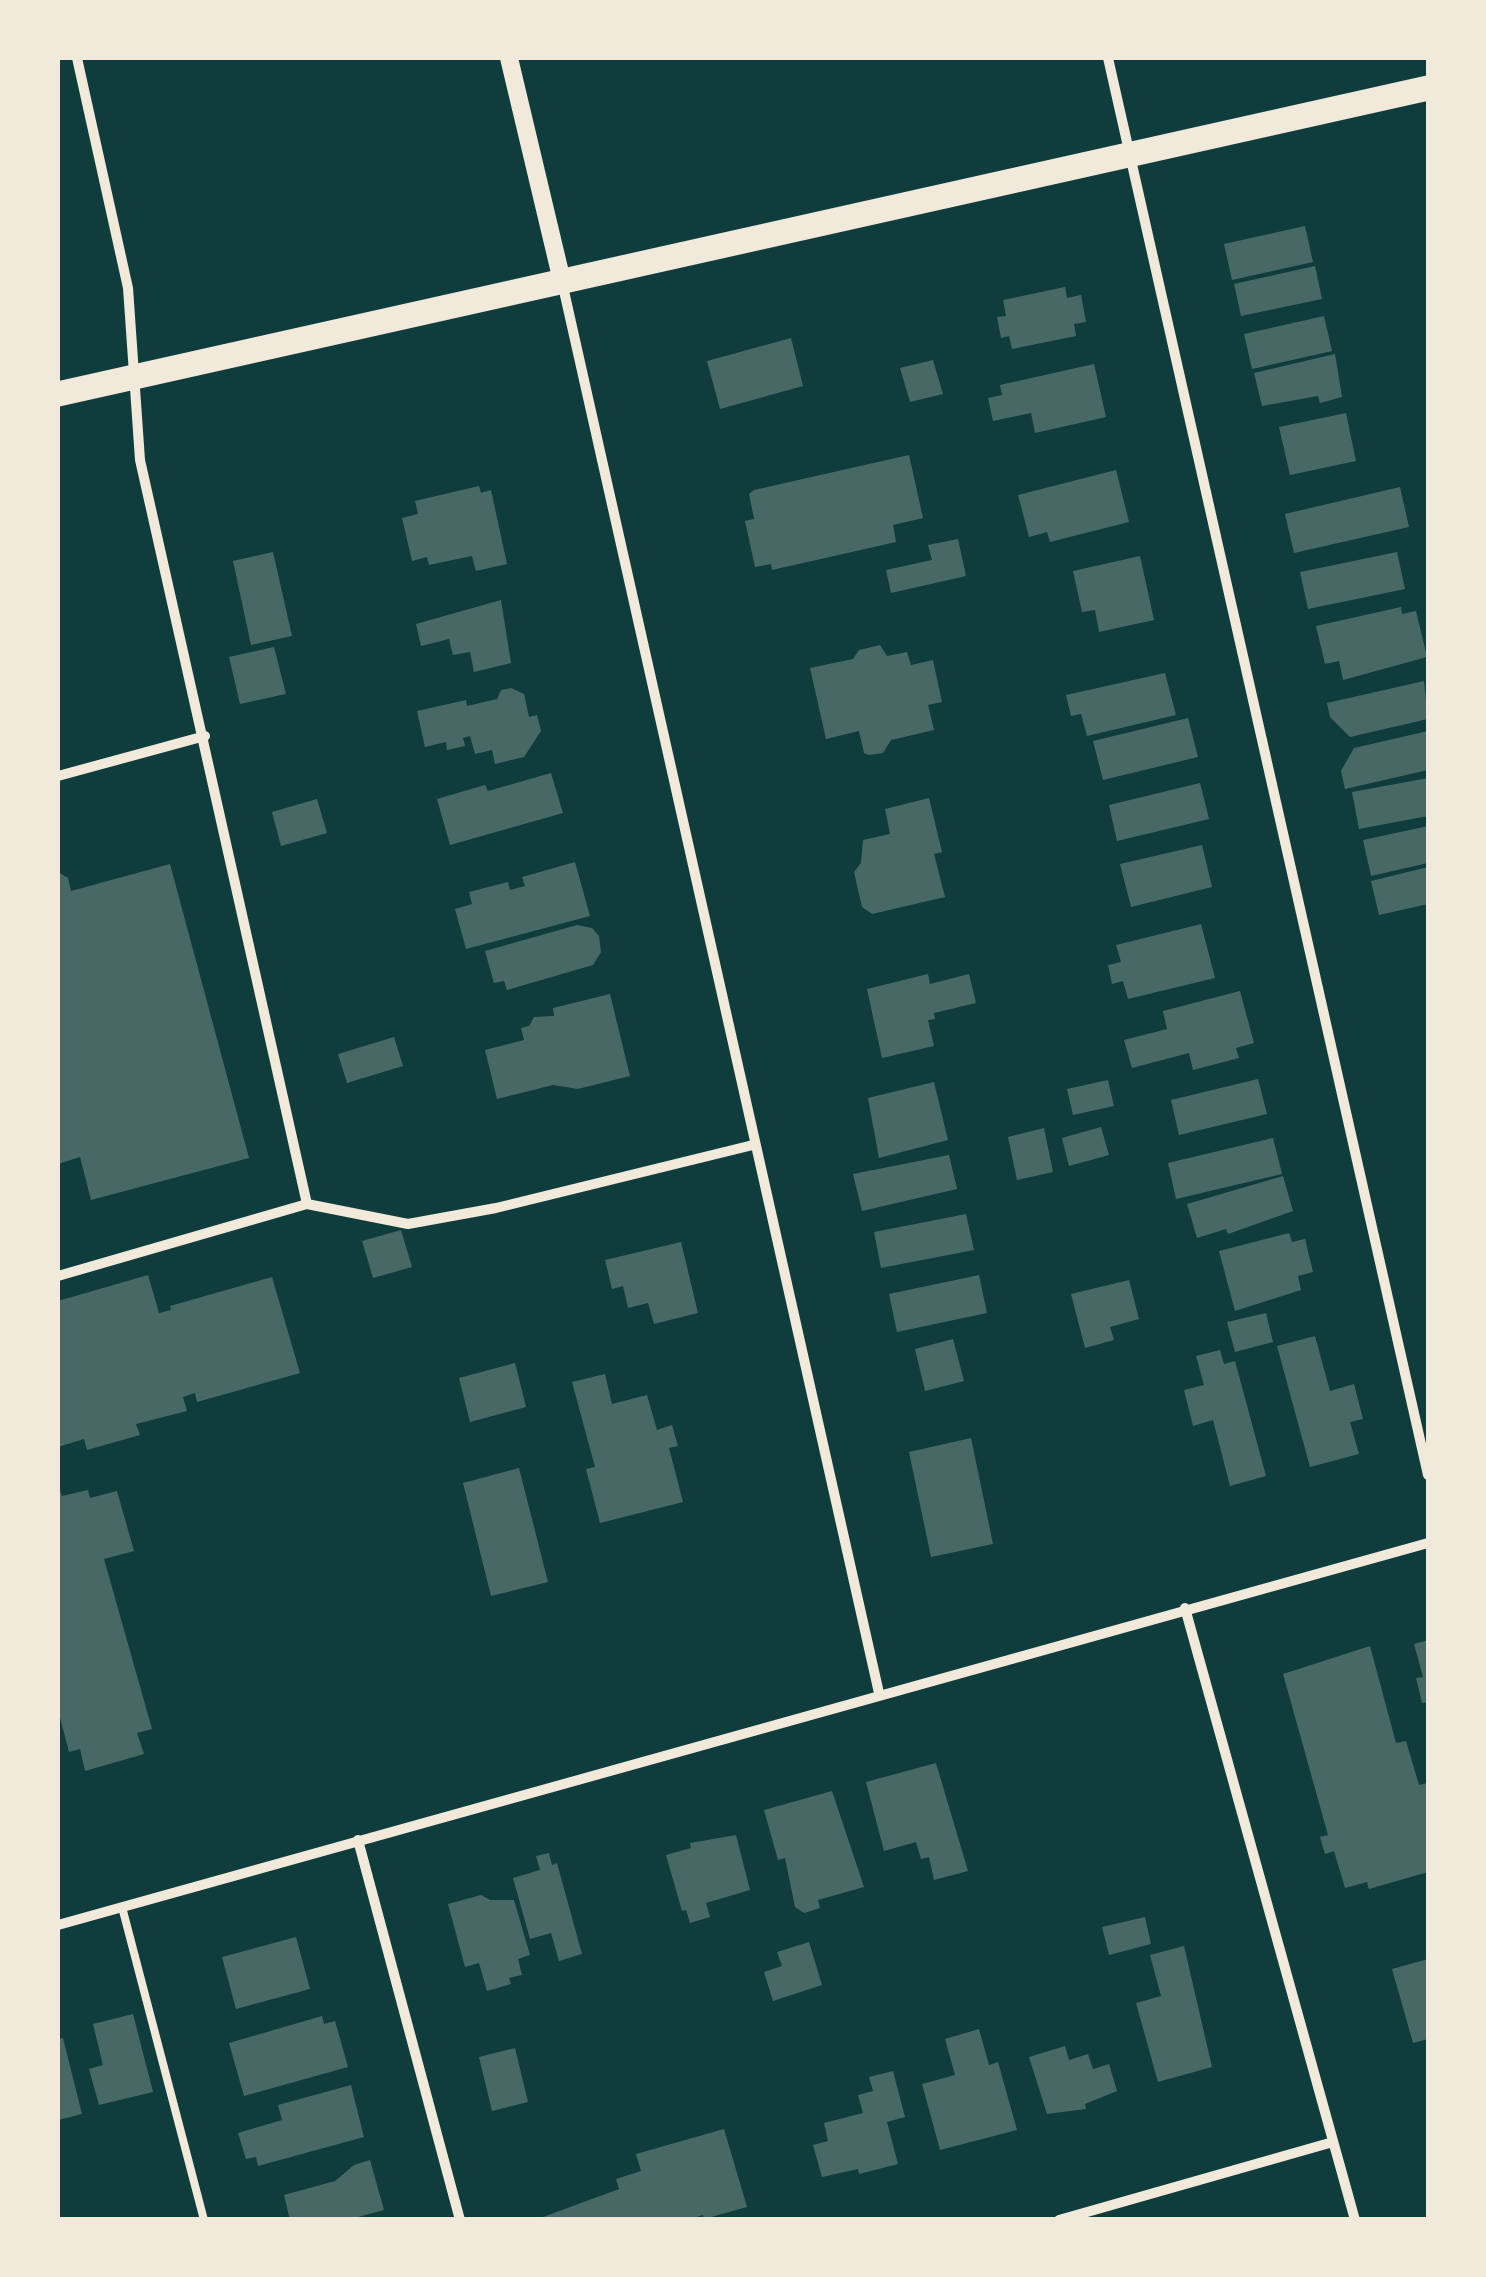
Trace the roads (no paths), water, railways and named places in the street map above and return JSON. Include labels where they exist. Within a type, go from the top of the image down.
[{"type":"main road","points":[[58,394],[1428,88]]},
{"type":"street","points":[[77,58],[128,288],[140,460],[307,1204]]},
{"type":"street","points":[[509,58],[879,1692]]},
{"type":"street","points":[[1108,58],[1428,1475]]},
{"type":"street","points":[[58,776],[205,736]]},
{"type":"street","points":[[58,1276],[307,1204],[408,1224],[496,1208],[753,1144]]},
{"type":"street","points":[[58,1925],[879,1692],[1428,1542]]},
{"type":"street","points":[[1185,1608],[1354,2220]]},
{"type":"street","points":[[358,1840],[460,2220]]},
{"type":"street","points":[[1060,2220],[1333,2142]]},
{"type":"lane","points":[[122,1907],[204,2220]]}]
